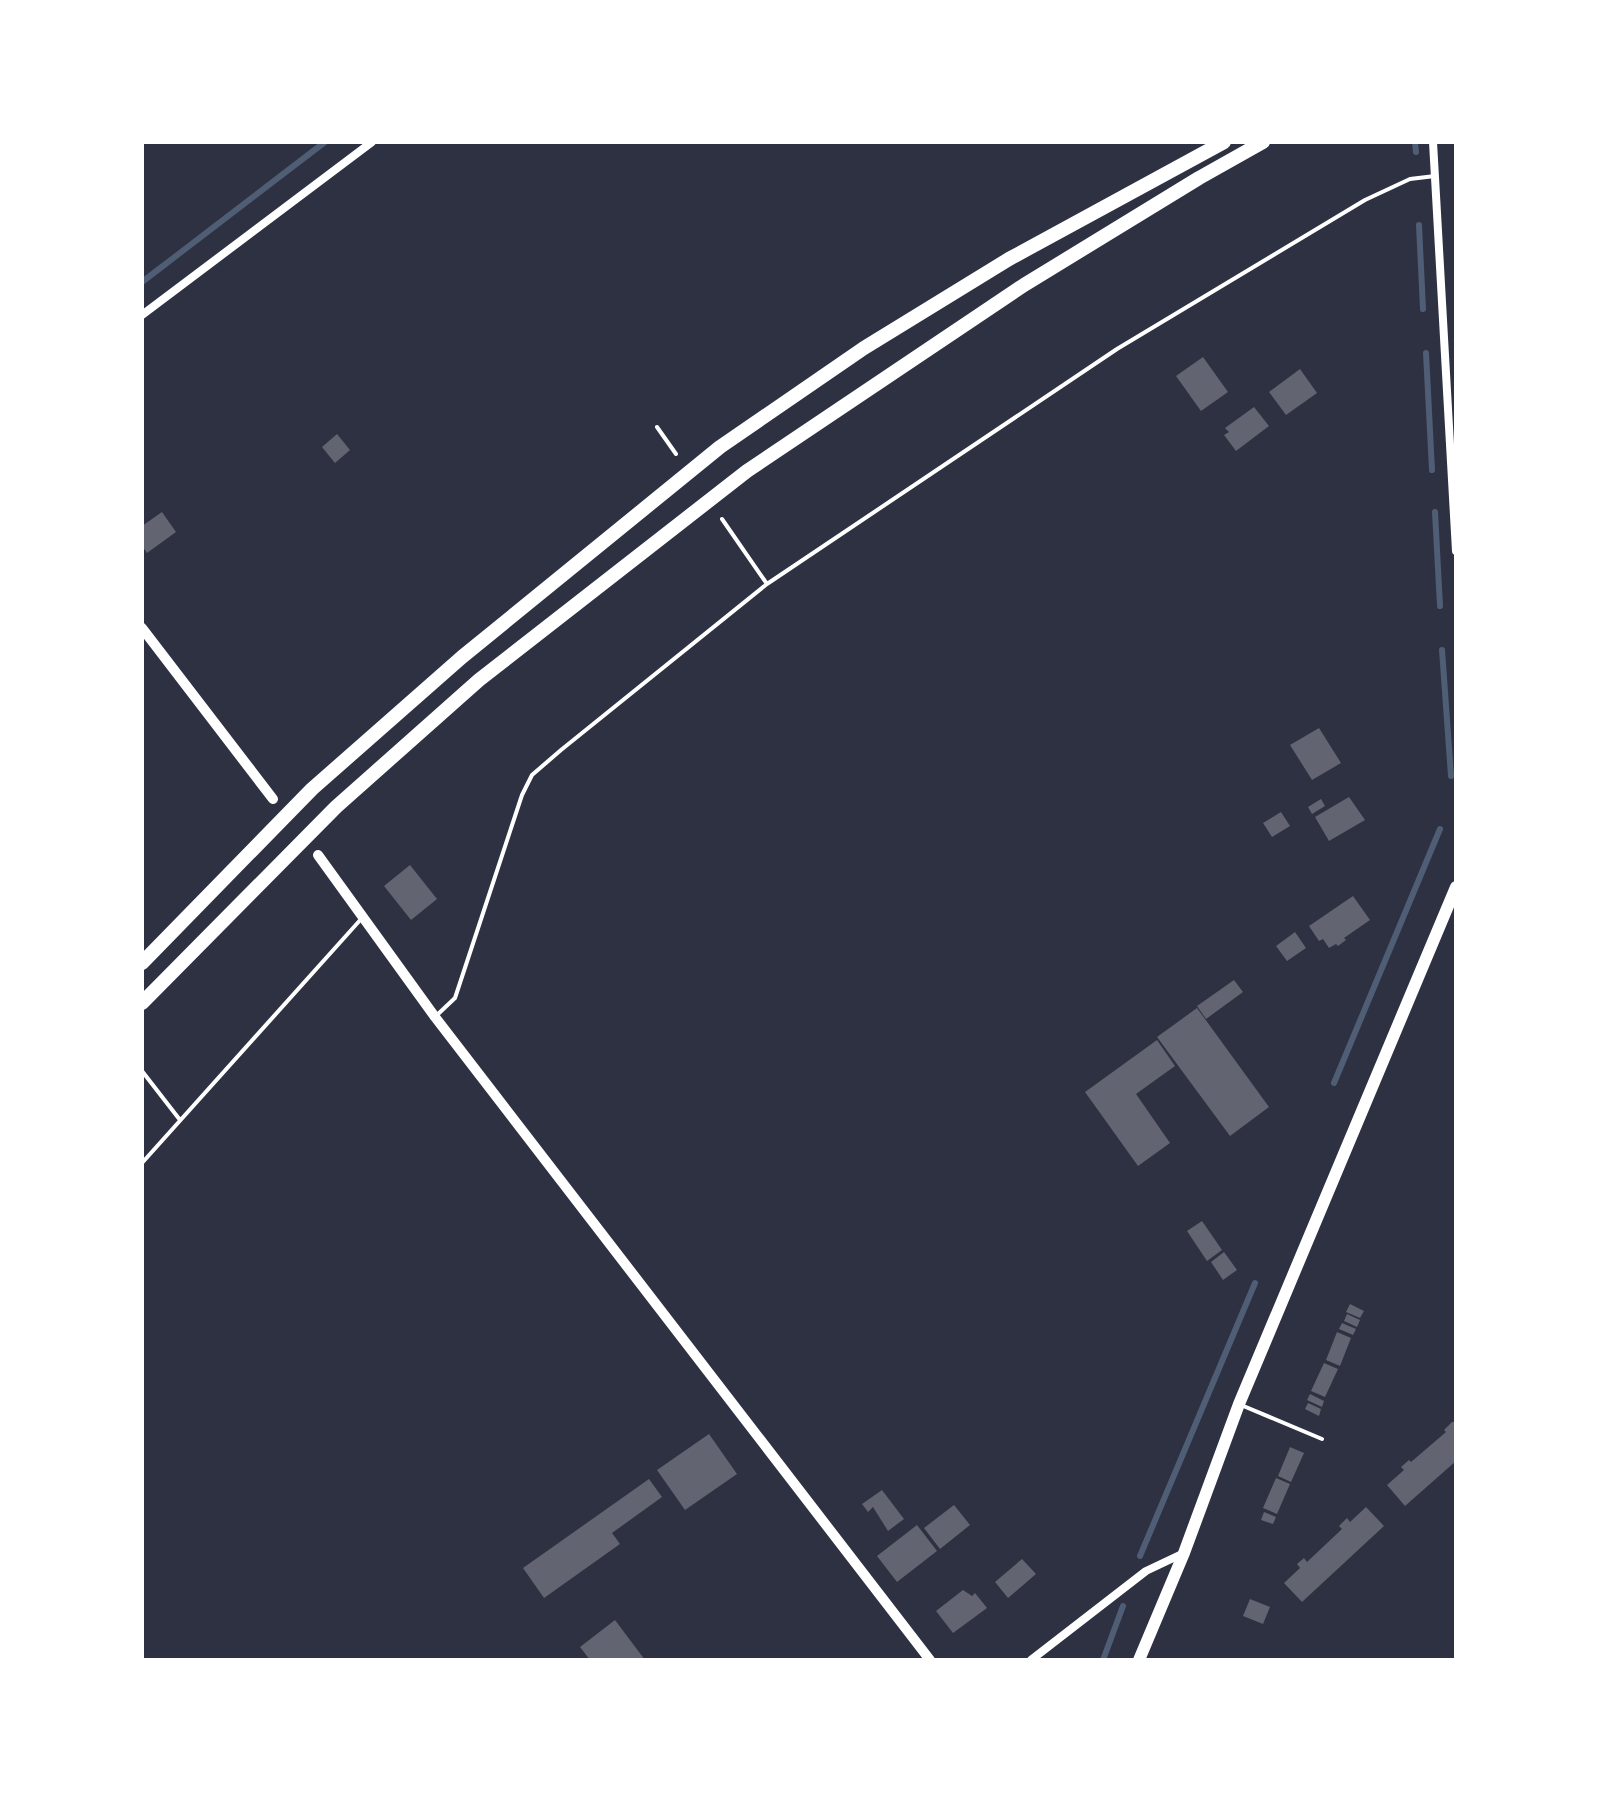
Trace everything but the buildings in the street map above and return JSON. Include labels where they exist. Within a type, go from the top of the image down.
[{"type":"highway","points":[[142,963],[312,789],[462,657],[720,447],[864,348],[1009,259],[1224,142]]},
{"type":"highway","points":[[142,1003],[336,807],[479,680],[747,471],[1024,285],[1263,142]]},
{"type":"main road","points":[[1139,1660],[1184,1553],[1239,1404],[1456,887]]},
{"type":"street","points":[[142,315],[372,142]]},
{"type":"street","points":[[1433,142],[1456,551]]},
{"type":"street","points":[[142,628],[273,799]]},
{"type":"street","points":[[318,855],[435,1017],[930,1660]]},
{"type":"street","points":[[1031,1660],[1146,1571],[1184,1553]]},
{"type":"lane","points":[[435,1017],[455,998],[522,795],[532,775],[767,584],[1117,349],[1365,200],[1410,179],[1435,176]]},
{"type":"lane","points":[[657,427],[676,454]]},
{"type":"lane","points":[[722,519],[767,584]]},
{"type":"lane","points":[[142,1163],[362,917]]},
{"type":"lane","points":[[142,1071],[180,1120]]},
{"type":"lane","points":[[1239,1404],[1322,1439]]},
{"type":"waterway","points":[[142,282],[325,142]]},
{"type":"waterway","points":[[1415,142],[1416,152]]},
{"type":"waterway","points":[[1419,225],[1423,309]]},
{"type":"waterway","points":[[1426,353],[1432,470]]},
{"type":"waterway","points":[[1435,512],[1440,606]]},
{"type":"waterway","points":[[1442,650],[1451,776]]},
{"type":"waterway","points":[[1334,1083],[1440,829]]},
{"type":"waterway","points":[[1140,1556],[1255,1283]]},
{"type":"waterway","points":[[1103,1660],[1123,1606]]}]
